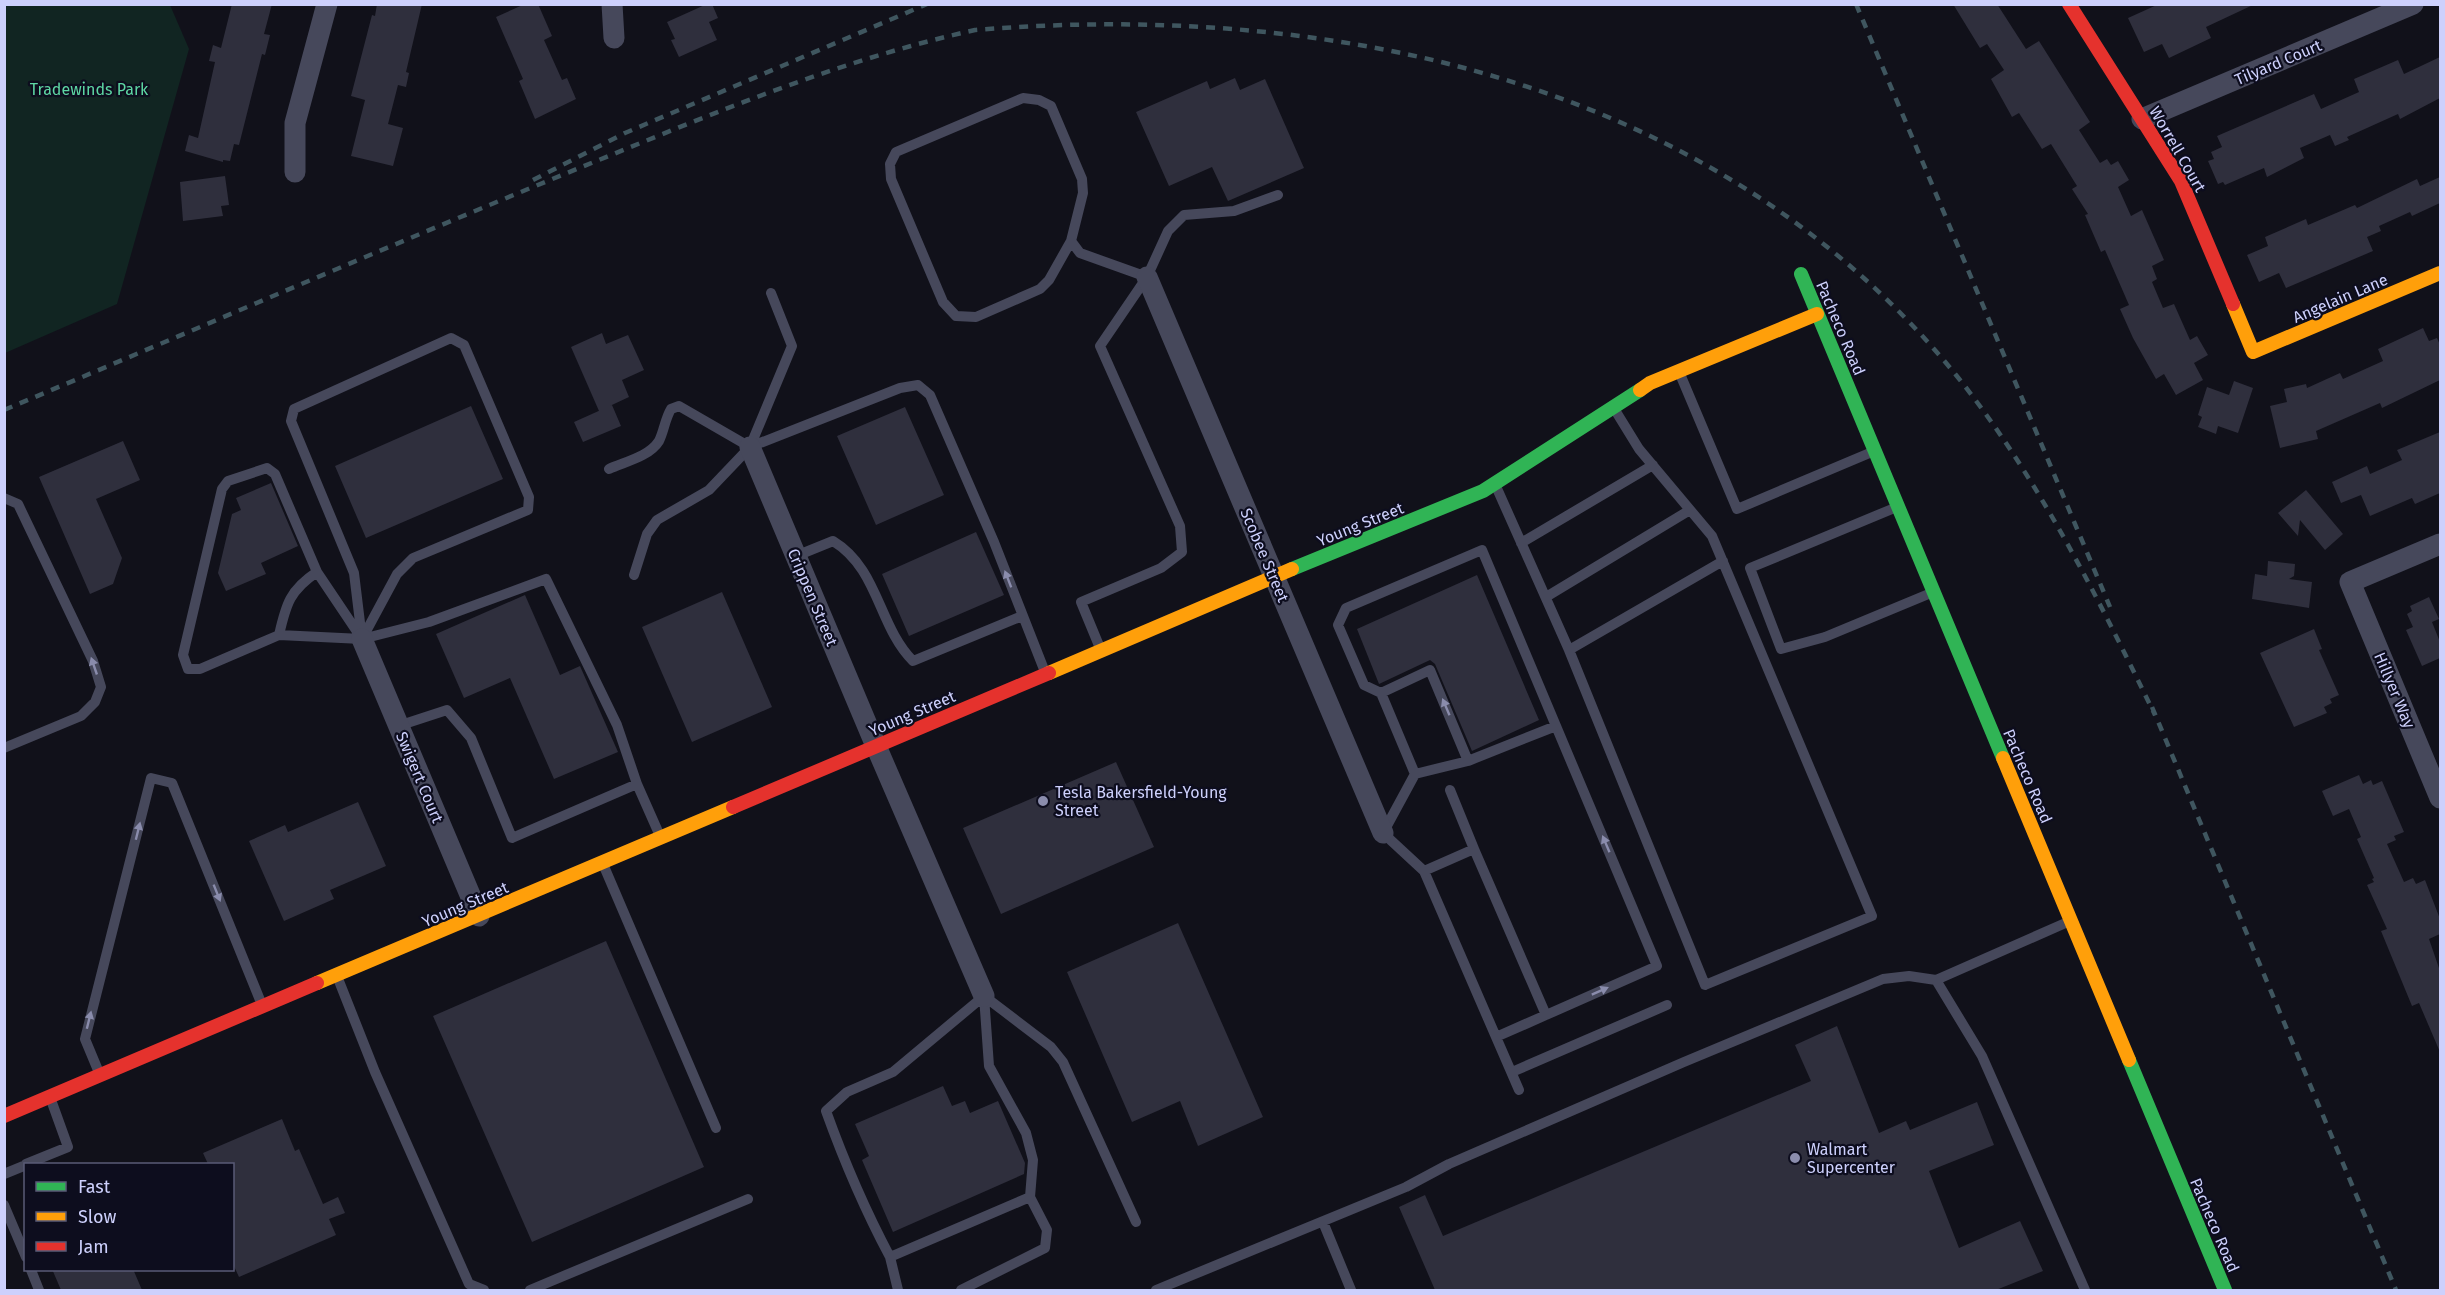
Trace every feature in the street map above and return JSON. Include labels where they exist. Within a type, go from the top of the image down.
[{"type":"street","points":[[296,172],[295,123],[327,4]]},
{"type":"street","points":[[612,4],[614,38]]},
{"type":"street","name":"Worrell Court","points":[[2069,4],[2181,181],[2253,352]]},
{"type":"street","name":"Tilyard Court","points":[[2142,119],[2413,4]]},
{"type":"street","name":"Angelain Lane","points":[[2253,352],[2440,273]]},
{"type":"street","name":"Pacheco Road","points":[[1801,274],[2224,1290]]},
{"type":"street","name":"Scobee Street","points":[[1147,278],[1383,833]]},
{"type":"street","name":"Young Street","points":[[4,1116],[1274,577],[1483,491],[1650,383],[1817,314]]},
{"type":"street","name":"Crippen Street","points":[[750,447],[984,996]]},
{"type":"street","name":"Hillyer Way","points":[[2440,544],[2350,582],[2440,798]]},
{"type":"street","name":"Swigert Court","points":[[362,639],[478,916]]},
{"type":"lane","points":[[1023,98],[1039,100],[1051,106],[1082,179],[1083,193],[1071,241],[1049,280],[1040,289],[976,317],[956,316],[943,302],[891,179],[890,164],[896,152],[1023,98]]},
{"type":"lane","points":[[1101,651],[1081,602],[1161,568],[1182,552],[1180,526],[1100,346],[1147,278],[1168,231],[1185,215],[1234,211],[1278,195]]},
{"type":"lane","points":[[1071,241],[1080,253],[1147,278]]},
{"type":"lane","points":[[634,575],[647,534],[657,520],[709,490],[750,447],[792,346],[771,293]]},
{"type":"lane","points":[[451,339],[464,345],[529,497],[528,510],[413,558],[397,574],[362,639],[354,573],[291,421],[294,409],[451,339]]},
{"type":"lane","points":[[1679,371],[1737,509],[1874,451]]},
{"type":"lane","points":[[750,447],[900,388],[918,385],[930,395],[994,543],[1046,674]]},
{"type":"lane","points":[[609,469],[644,454],[654,446],[659,440],[665,419],[671,409],[679,406],[750,447]]},
{"type":"lane","points":[[1495,484],[1569,650],[1705,985],[1872,916],[1712,536],[1640,449],[1613,407]]},
{"type":"lane","points":[[1521,543],[1653,465]]},
{"type":"lane","points":[[362,639],[316,572],[275,474],[267,468],[228,481],[222,489],[183,655],[188,669],[200,669],[279,635],[362,639],[429,622],[546,579],[617,725],[637,784],[661,839]]},
{"type":"lane","points":[[4,498],[18,504],[93,661],[101,687],[95,702],[81,716],[4,748]]},
{"type":"lane","points":[[1898,507],[1749,568],[1781,649],[1825,637],[1933,592]]},
{"type":"lane","points":[[1546,597],[1690,510]]},
{"type":"lane","points":[[796,556],[833,541],[848,550],[866,575],[901,649],[914,661],[1022,616]]},
{"type":"lane","points":[[1415,774],[1381,693],[1364,685],[1338,625],[1346,608],[1482,550],[1658,966],[1496,1037]]},
{"type":"lane","points":[[1569,650],[1724,561]]},
{"type":"lane","points":[[279,635],[286,604],[300,583],[316,572]]},
{"type":"lane","points":[[1381,693],[1430,670],[1468,761]]},
{"type":"lane","points":[[398,726],[447,710],[471,738],[512,838],[637,784]]},
{"type":"lane","points":[[1519,1090],[1425,871],[1383,833],[1415,774],[1468,761],[1556,726]]},
{"type":"lane","points":[[100,1075],[85,1039],[151,778],[172,783],[263,1007]]},
{"type":"lane","points":[[1450,790],[1546,1015]]},
{"type":"lane","points":[[1425,871],[1474,849]]},
{"type":"lane","points":[[603,863],[716,1128]]},
{"type":"lane","points":[[1156,1290],[1406,1187],[1449,1164],[1683,1062],[1883,979],[1909,976],[1936,980],[2070,921]]},
{"type":"lane","points":[[337,975],[375,1072],[469,1284],[484,1290]]},
{"type":"lane","points":[[1936,980],[1982,1056],[2085,1290]]},
{"type":"lane","points":[[961,1290],[1046,1248],[1047,1230],[1030,1197],[1033,1160],[1026,1133],[989,1066],[984,996]]},
{"type":"lane","points":[[984,996],[1051,1047],[1063,1062],[1136,1222]]},
{"type":"lane","points":[[898,1290],[890,1257],[855,1185],[826,1111],[847,1092],[893,1072],[984,996]]},
{"type":"lane","points":[[1512,1072],[1667,1005]]},
{"type":"lane","points":[[31,1163],[68,1147],[50,1097]]},
{"type":"lane","points":[[4,1173],[24,1166]]},
{"type":"lane","points":[[890,1257],[1030,1197]]},
{"type":"lane","points":[[530,1290],[748,1199]]},
{"type":"lane","points":[[4,1205],[24,1252]]},
{"type":"lane","points":[[1323,1222],[1350,1290]]},
{"type":"lane","points":[[32,1271],[39,1290]]},
{"type":"green space","name":"Tradewinds Park","points":[[5,4],[170,5],[189,49],[117,304],[5,353]]},
{"type":"building","points":[[232,4],[272,4],[264,34],[270,35],[265,55],[262,54],[239,145],[234,144],[230,161],[223,160],[223,162],[185,151],[189,135],[198,138],[215,62],[209,61],[213,45],[221,48]]},
{"type":"building","points":[[377,4],[422,4],[406,72],[409,73],[406,87],[398,85],[388,124],[403,128],[393,166],[351,156],[365,100],[351,96],[372,15],[375,16]]},
{"type":"building","points":[[525,4],[538,4],[552,36],[544,40],[562,80],[567,78],[576,99],[535,119],[519,81],[523,79],[496,17]]},
{"type":"building","points":[[707,4],[712,4],[718,18],[709,22],[717,40],[679,57],[671,40],[675,39],[667,22]]},
{"type":"building","points":[[1953,4],[1997,4],[2026,49],[2039,41],[2090,122],[2079,130],[2100,163],[2107,159],[2111,165],[2118,161],[2129,180],[2118,187],[2131,216],[2142,210],[2164,260],[2152,266],[2157,279],[2152,282],[2163,308],[2174,304],[2190,340],[2197,336],[2208,355],[2194,363],[2203,380],[2176,395],[2164,374],[2156,379],[2120,309],[2129,305],[2105,250],[2101,252],[2085,215],[2088,214],[2072,189],[2077,186],[2051,144],[2042,149],[2019,113],[2012,117],[1991,79],[2004,70],[1987,44],[1980,48]]},
{"type":"building","points":[[2159,4],[2255,4],[2206,27],[2211,38],[2169,58],[2162,44],[2144,52],[2128,18]]},
{"type":"building","points":[[2440,57],[2440,98],[2400,119],[2398,114],[2347,137],[2349,140],[2335,146],[2330,135],[2300,148],[2304,158],[2267,177],[2264,168],[2225,185],[2223,182],[2218,184],[2208,161],[2214,159],[2211,152],[2222,147],[2217,136],[2314,94],[2321,109],[2359,92],[2354,79],[2398,60],[2404,74]]},
{"type":"building","points":[[1235,78],[1240,90],[1265,79],[1304,168],[1228,201],[1212,167],[1169,186],[1136,112],[1207,81],[1210,89]]},
{"type":"building","points":[[225,176],[229,205],[221,206],[223,216],[183,221],[180,182]]},
{"type":"building","points":[[2440,177],[2440,203],[2412,216],[2410,212],[2379,226],[2381,231],[2367,237],[2373,251],[2286,288],[2279,273],[2259,282],[2247,255],[2268,246],[2265,237],[2306,219],[2308,225],[2355,205],[2357,208],[2417,179],[2420,186]]},
{"type":"building","points":[[2423,328],[2429,341],[2437,338],[2440,345],[2440,380],[2382,408],[2380,403],[2316,431],[2318,439],[2280,448],[2270,406],[2287,402],[2284,389],[2306,384],[2307,388],[2340,373],[2343,379],[2383,361],[2378,349]]},
{"type":"building","points":[[602,333],[606,344],[628,335],[644,370],[622,380],[629,397],[599,411],[571,347]]},
{"type":"building","points":[[2234,381],[2253,388],[2238,433],[2218,426],[2216,434],[2198,427],[2202,417],[2198,415],[2207,387],[2229,395]]},
{"type":"building","points":[[612,405],[621,426],[583,442],[574,422]]},
{"type":"building","points":[[471,406],[503,479],[366,538],[335,466]]},
{"type":"building","points":[[905,407],[944,495],[876,525],[837,436]]},
{"type":"building","points":[[2440,432],[2440,493],[2415,504],[2412,498],[2370,516],[2361,495],[2341,503],[2332,482],[2367,466],[2370,474],[2402,460],[2397,450]]},
{"type":"building","points":[[123,441],[140,480],[96,499],[122,558],[113,584],[90,594],[39,477]]},
{"type":"building","points":[[271,483],[298,546],[261,563],[266,574],[226,591],[218,573],[232,514],[241,510],[236,498]]},
{"type":"building","points":[[2306,490],[2343,534],[2325,550],[2300,520],[2298,536],[2278,513]]},
{"type":"building","points":[[976,532],[1004,595],[909,636],[882,574]]},
{"type":"building","points":[[2268,561],[2295,564],[2294,576],[2289,579],[2312,582],[2309,608],[2252,599],[2255,574],[2267,576]]},
{"type":"building","points":[[1477,575],[1539,720],[1472,751],[1435,664],[1430,660],[1379,684],[1357,629]]},
{"type":"building","points":[[722,592],[772,707],[692,742],[642,627]]},
{"type":"building","points":[[525,595],[560,675],[580,666],[618,752],[554,779],[510,678],[464,698],[436,634]]},
{"type":"building","points":[[2429,597],[2439,619],[2432,622],[2440,642],[2440,658],[2422,666],[2406,630],[2413,627],[2407,614],[2412,611],[2410,606]]},
{"type":"building","points":[[2314,629],[2322,649],[2319,650],[2339,695],[2330,699],[2332,703],[2324,707],[2327,713],[2294,727],[2260,653]]},
{"type":"building","points":[[1116,762],[1154,847],[1001,914],[963,828]]},
{"type":"building","points":[[2359,775],[2363,784],[2371,780],[2373,785],[2382,781],[2404,832],[2394,836],[2396,840],[2387,844],[2404,882],[2413,878],[2416,884],[2425,880],[2440,919],[2440,934],[2429,939],[2440,971],[2440,1052],[2419,1003],[2412,1006],[2381,931],[2387,929],[2367,885],[2374,882],[2372,879],[2374,878],[2357,839],[2361,837],[2349,809],[2333,816],[2322,791]]},
{"type":"building","points":[[358,802],[386,866],[330,890],[334,899],[284,921],[249,841],[285,825],[288,832]]},
{"type":"building","points":[[1178,923],[1263,1117],[1198,1146],[1180,1101],[1132,1122],[1067,972]]},
{"type":"building","points":[[606,941],[704,1167],[532,1242],[433,1016]]},
{"type":"building","name":"Walmart Supercenter","points":[[1837,1026],[1879,1133],[1906,1121],[1910,1130],[1977,1102],[1994,1145],[1929,1171],[1959,1248],[2020,1221],[2043,1271],[1996,1290],[1435,1290],[1399,1207],[1425,1195],[1443,1236],[1811,1081],[1795,1045]]},
{"type":"building","points":[[943,1086],[952,1106],[965,1101],[970,1113],[998,1101],[1025,1163],[1024,1174],[893,1232],[862,1160],[869,1156],[855,1124]]},
{"type":"building","points":[[282,1119],[295,1151],[299,1149],[323,1204],[338,1197],[345,1213],[329,1219],[336,1235],[239,1277],[234,1266],[234,1163],[208,1163],[203,1153]]},
{"type":"building","points":[[53,1271],[134,1271],[142,1290],[61,1290]]},
{"type":"railway","points":[[533,180],[625,133],[927,4]]},
{"type":"railway","points":[[1856,4],[2110,607]]},
{"type":"railway","points":[[4,410],[426,231],[667,132],[768,93],[870,58],[975,30],[1113,24],[1250,30],[1384,50],[1514,82],[1638,130],[1755,195],[1861,276],[1956,375],[2014,455],[2065,539],[2155,715]]},
{"type":"railway","points":[[2152,707],[2396,1290]]},
{"type":"traffic: fast","points":[[1801,274],[2003,758]]},
{"type":"traffic: fast","points":[[1292,569],[1483,491],[1640,390]]},
{"type":"traffic: fast","points":[[2129,1060],[2225,1290]]},
{"type":"traffic: slow","points":[[2233,304],[2253,352],[2440,273]]},
{"type":"traffic: slow","points":[[1640,390],[1650,383],[1817,314]]},
{"type":"traffic: slow","points":[[1049,673],[1292,569]]},
{"type":"traffic: slow","points":[[2003,758],[2129,1060]]},
{"type":"traffic: slow","points":[[317,983],[733,807]]},
{"type":"traffic: jam","points":[[2069,4],[2181,181],[2233,304]]},
{"type":"traffic: jam","points":[[733,807],[1049,673]]},
{"type":"traffic: jam","points":[[4,1116],[317,983]]},
{"type":"place","name":"Tesla Bakersfield-Young Street","points":[[1043,801]]},
{"type":"place","name":"Walmart Supercenter","points":[[1795,1158]]}]
